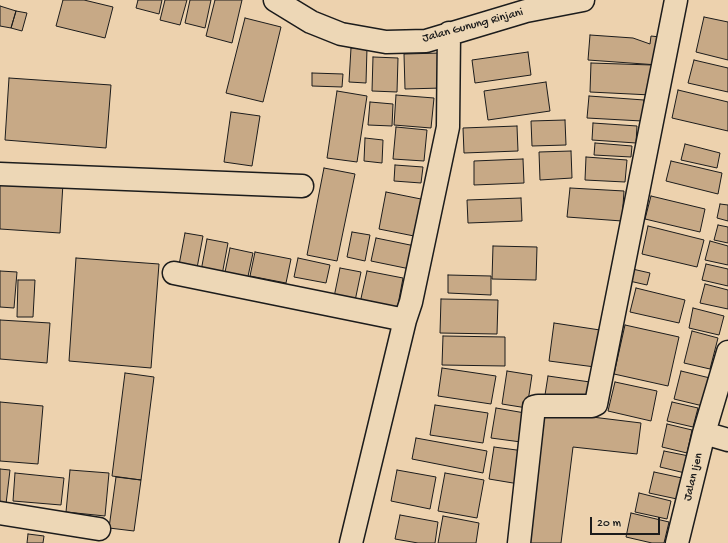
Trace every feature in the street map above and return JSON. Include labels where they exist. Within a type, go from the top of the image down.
[{"type":"street","name":"Jalan Gunung Rinjani","points":[[275,0],[311,22],[341,34],[367,40],[386,42],[426,41],[526,12],[583,0]]},
{"type":"street","points":[[519,543],[534,407],[592,406],[596,404],[676,0]]},
{"type":"street","points":[[351,543],[405,320],[412,302],[448,127],[450,33]]},
{"type":"street","points":[[0,174],[302,186]]},
{"type":"street","points":[[174,273],[405,320]]},
{"type":"street","name":"Jalan Ijen","points":[[677,543],[704,433],[728,352]]},
{"type":"street","points":[[704,433],[728,440]]},
{"type":"street","points":[[0,514],[99,530]]},
{"type":"building","points":[[63,0],[84,0],[113,7],[105,38],[56,26]]},
{"type":"building","points":[[138,0],[162,0],[159,14],[136,8]]},
{"type":"building","points":[[165,0],[187,0],[180,25],[160,20]]},
{"type":"building","points":[[190,0],[211,0],[205,28],[185,23]]},
{"type":"building","points":[[215,0],[242,0],[232,43],[206,36]]},
{"type":"building","points":[[0,6],[16,11],[11,28],[0,26]]},
{"type":"building","points":[[16,11],[27,13],[22,31],[11,28]]},
{"type":"building","points":[[704,17],[728,22],[728,60],[696,52]]},
{"type":"building","points":[[245,18],[281,27],[263,102],[226,93]]},
{"type":"building","points":[[590,35],[633,38],[650,44],[651,36],[660,37],[658,65],[588,60]]},
{"type":"building","points":[[351,48],[367,48],[366,83],[349,82]]},
{"type":"building","points":[[528,52],[531,75],[475,83],[472,60]]},
{"type":"building","points":[[441,53],[442,88],[405,89],[404,54]]},
{"type":"building","points":[[373,57],[398,58],[397,92],[372,91]]},
{"type":"building","points":[[694,60],[728,68],[728,92],[688,83]]},
{"type":"building","points":[[591,63],[652,65],[651,95],[590,92]]},
{"type":"building","points":[[312,73],[343,74],[342,87],[312,86]]},
{"type":"building","points":[[9,78],[111,85],[106,148],[5,140]]},
{"type":"building","points":[[546,82],[550,111],[488,120],[484,91]]},
{"type":"building","points":[[678,90],[728,102],[728,131],[672,118]]},
{"type":"building","points":[[337,91],[367,96],[357,162],[327,158]]},
{"type":"building","points":[[396,95],[434,98],[431,128],[394,125]]},
{"type":"building","points":[[589,96],[644,100],[642,121],[587,118]]},
{"type":"building","points":[[370,102],[393,104],[392,126],[368,125]]},
{"type":"building","points":[[231,112],[260,116],[252,166],[224,162]]},
{"type":"building","points":[[565,120],[566,145],[532,146],[531,121]]},
{"type":"building","points":[[593,123],[637,126],[636,143],[592,140]]},
{"type":"building","points":[[517,126],[518,151],[464,153],[463,128]]},
{"type":"building","points":[[396,127],[427,130],[424,161],[393,159]]},
{"type":"building","points":[[365,138],[383,140],[382,163],[364,161]]},
{"type":"building","points":[[595,143],[632,146],[631,157],[594,155]]},
{"type":"building","points":[[685,144],[720,153],[717,168],[681,160]]},
{"type":"building","points":[[571,151],[572,178],[540,180],[539,152]]},
{"type":"building","points":[[586,157],[627,160],[625,182],[585,180]]},
{"type":"building","points":[[523,159],[524,183],[474,185],[474,161]]},
{"type":"building","points":[[671,161],[722,173],[718,194],[666,181]]},
{"type":"building","points":[[395,165],[423,167],[421,183],[394,181]]},
{"type":"building","points":[[324,168],[355,174],[337,261],[307,255]]},
{"type":"building","points":[[0,178],[63,183],[60,233],[0,229]]},
{"type":"building","points":[[570,188],[624,191],[622,221],[567,217]]},
{"type":"building","points":[[386,192],[421,199],[414,236],[379,229]]},
{"type":"building","points":[[651,196],[705,209],[700,232],[645,219]]},
{"type":"building","points":[[521,198],[522,221],[468,223],[467,200]]},
{"type":"building","points":[[720,204],[728,205],[728,221],[717,218]]},
{"type":"building","points":[[718,225],[728,227],[728,243],[714,240]]},
{"type":"building","points":[[648,226],[704,240],[697,267],[642,254]]},
{"type":"building","points":[[352,232],[370,235],[365,261],[347,257]]},
{"type":"building","points":[[185,233],[203,236],[197,268],[179,265]]},
{"type":"building","points":[[376,238],[415,246],[410,269],[371,261]]},
{"type":"building","points":[[207,239],[228,243],[222,275],[201,271]]},
{"type":"building","points":[[710,241],[728,246],[728,265],[705,260]]},
{"type":"building","points":[[493,246],[537,247],[536,280],[492,279]]},
{"type":"building","points":[[230,248],[253,253],[247,281],[224,277]]},
{"type":"building","points":[[255,252],[291,259],[286,283],[250,276]]},
{"type":"building","points":[[76,258],[159,264],[151,368],[69,361]]},
{"type":"building","points":[[298,258],[330,265],[326,283],[294,277]]},
{"type":"building","points":[[706,264],[728,269],[728,286],[702,280]]},
{"type":"building","points":[[340,268],[361,272],[355,301],[334,297]]},
{"type":"building","points":[[628,268],[650,273],[647,285],[625,280]]},
{"type":"building","points":[[0,271],[17,272],[14,308],[0,307]]},
{"type":"building","points":[[367,271],[403,278],[397,310],[360,303]]},
{"type":"building","points":[[448,275],[491,276],[491,295],[448,293]]},
{"type":"building","points":[[18,280],[35,280],[33,317],[17,317]]},
{"type":"building","points":[[705,284],[728,290],[728,309],[700,303]]},
{"type":"building","points":[[636,288],[685,300],[679,323],[630,312]]},
{"type":"building","points":[[441,299],[498,300],[497,334],[440,333]]},
{"type":"building","points":[[693,308],[724,316],[719,335],[689,328]]},
{"type":"building","points":[[0,320],[50,323],[47,363],[0,359]]},
{"type":"building","points":[[554,323],[600,330],[595,367],[549,361]]},
{"type":"building","points":[[625,325],[679,337],[668,386],[614,374]]},
{"type":"building","points":[[692,331],[718,338],[710,369],[684,363]]},
{"type":"building","points":[[443,336],[505,337],[505,366],[442,365]]},
{"type":"building","points":[[442,368],[496,376],[491,404],[438,396]]},
{"type":"building","points":[[507,371],[532,375],[527,408],[502,404]]},
{"type":"building","points":[[681,371],[710,378],[703,406],[674,399]]},
{"type":"building","points":[[125,373],[154,377],[141,480],[112,476]]},
{"type":"building","points":[[548,376],[590,382],[587,401],[545,395]]},
{"type":"building","points":[[615,382],[657,391],[651,421],[608,411]]},
{"type":"building","points":[[0,402],[43,406],[38,464],[0,461]]},
{"type":"building","points":[[672,402],[698,408],[693,427],[667,421]]},
{"type":"building","points":[[435,405],[488,413],[483,443],[430,435]]},
{"type":"building","points":[[496,408],[525,413],[521,442],[491,438]]},
{"type":"building","points":[[543,411],[641,423],[637,454],[573,447],[561,543],[527,543]]},
{"type":"building","points":[[667,424],[692,430],[687,453],[662,447]]},
{"type":"building","points":[[416,438],[487,451],[483,473],[412,459]]},
{"type":"building","points":[[494,447],[524,451],[519,484],[489,479]]},
{"type":"building","points":[[664,451],[689,456],[685,473],[660,467]]},
{"type":"building","points":[[0,469],[10,470],[6,504],[0,503]]},
{"type":"building","points":[[70,470],[109,473],[105,516],[66,512]]},
{"type":"building","points":[[397,470],[436,477],[430,509],[391,501]]},
{"type":"building","points":[[654,472],[682,478],[677,499],[649,493]]},
{"type":"building","points":[[15,473],[64,478],[61,505],[13,501]]},
{"type":"building","points":[[445,473],[484,480],[477,518],[438,511]]},
{"type":"building","points":[[116,477],[141,480],[134,531],[109,528]]},
{"type":"building","points":[[639,493],[671,501],[667,519],[635,512]]},
{"type":"building","points":[[631,513],[669,522],[664,543],[652,543],[626,537]]},
{"type":"building","points":[[400,515],[438,522],[435,543],[418,543],[395,539]]},
{"type":"building","points":[[443,516],[479,523],[476,543],[438,543]]},
{"type":"building","points":[[28,534],[44,536],[43,543],[27,543]]}]
